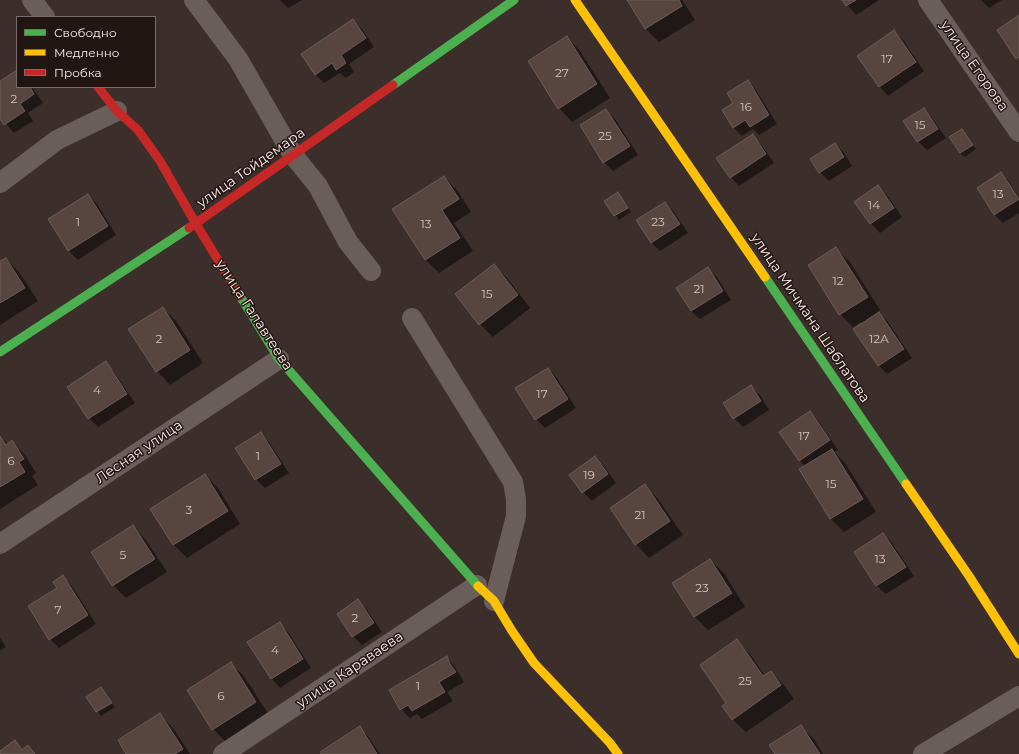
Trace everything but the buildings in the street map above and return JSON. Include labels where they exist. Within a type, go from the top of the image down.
[{"type":"street","points":[[32,0],[44,16]]},
{"type":"street","points":[[194,0],[238,59],[293,155],[318,186],[348,242],[370,271]]},
{"type":"street","name":"улица Тойдемара","points":[[0,352],[196,224],[514,0]]},
{"type":"street","name":"улица Мичмана Шаблатова","points":[[575,0],[965,570],[1019,654]]},
{"type":"street","name":"улица Егорова","points":[[928,0],[1019,132]]},
{"type":"street","name":"улица Галавтеева","points":[[99,88],[117,111],[138,130],[160,161],[196,224],[279,359],[477,585],[494,601],[512,632],[534,662],[610,743],[618,754]]},
{"type":"street","points":[[0,182],[57,140],[117,111]]},
{"type":"street","points":[[412,318],[513,482],[516,498],[516,516],[494,601]]},
{"type":"street","name":"Лесная улица","points":[[0,544],[279,359]]},
{"type":"street","name":"улица Караваева","points":[[224,754],[477,585]]},
{"type":"street","points":[[923,754],[1019,696]]},
{"type":"traffic: fast","points":[[393,85],[514,0]]},
{"type":"traffic: fast","points":[[0,352],[189,228]]},
{"type":"traffic: fast","points":[[765,277],[906,484]]},
{"type":"traffic: fast","points":[[240,296],[279,359],[478,586]]},
{"type":"traffic: slow","points":[[575,0],[765,277]]},
{"type":"traffic: slow","points":[[906,484],[969,576],[1019,654]]},
{"type":"traffic: slow","points":[[478,586],[494,601],[534,663],[610,743],[618,754]]},
{"type":"traffic: jam","points":[[189,228],[393,85]]},
{"type":"traffic: jam","points":[[99,88],[117,111],[138,130],[160,161],[240,296]]}]
